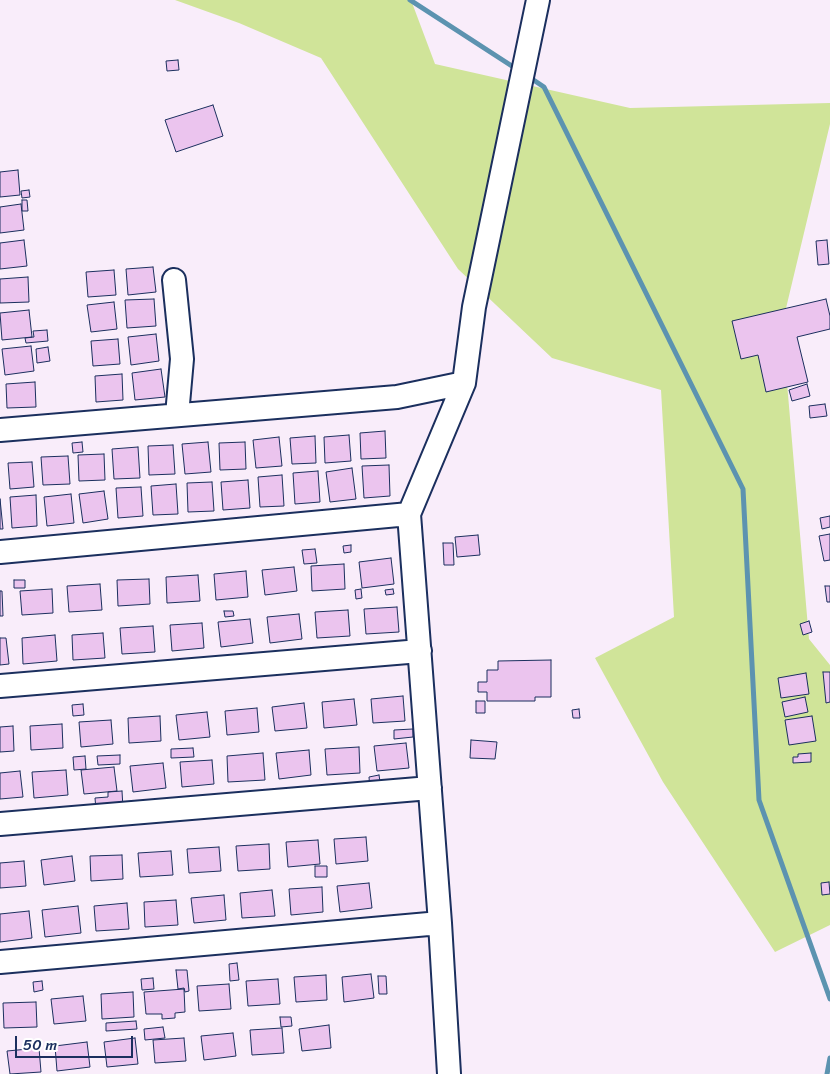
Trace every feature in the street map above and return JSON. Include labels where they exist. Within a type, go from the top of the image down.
[{"type":"street","points":[[449,1074],[440,923],[409,514],[464,383],[474,307],[538,0]]},
{"type":"street","points":[[174,280],[182,359],[177,416]]},
{"type":"street","points":[[0,430],[397,397],[464,383]]},
{"type":"street","points":[[0,552],[409,514]]},
{"type":"street","points":[[0,686],[420,651]]},
{"type":"street","points":[[0,824],[430,788]]},
{"type":"street","points":[[0,962],[440,923]]},
{"type":"green space","points":[[175,0],[411,0],[435,64],[630,108],[830,103],[830,124],[782,325],[809,639],[830,665],[830,925],[775,952],[663,782],[595,658],[674,617],[661,390],[552,358],[458,269],[321,58],[239,23]]},
{"type":"building","points":[[178,60],[179,70],[167,71],[166,61]]},
{"type":"building","points":[[213,105],[223,136],[176,152],[165,120]]},
{"type":"building","points":[[18,170],[20,195],[0,197],[0,172]]},
{"type":"building","points":[[29,190],[30,197],[22,198],[21,191]]},
{"type":"building","points":[[22,200],[27,200],[28,211],[22,211]]},
{"type":"building","points":[[21,204],[24,230],[0,233],[0,207]]},
{"type":"building","points":[[24,240],[27,266],[0,269],[0,243]]},
{"type":"building","points":[[827,240],[829,264],[818,265],[816,241]]},
{"type":"building","points":[[153,267],[156,292],[128,295],[126,269]]},
{"type":"building","points":[[114,270],[116,295],[88,297],[86,272]]},
{"type":"building","points":[[28,277],[29,302],[0,303],[0,279]]},
{"type":"building","points":[[154,299],[156,326],[127,328],[125,300]]},
{"type":"building","points":[[826,299],[830,316],[830,329],[797,337],[808,382],[766,392],[758,355],[741,359],[732,321]]},
{"type":"building","points":[[114,302],[117,329],[91,332],[87,305]]},
{"type":"building","points":[[29,310],[32,337],[2,340],[0,313]]},
{"type":"building","points":[[47,330],[48,341],[26,343],[25,338],[34,337],[33,331]]},
{"type":"building","points":[[156,334],[159,361],[131,365],[128,337]]},
{"type":"building","points":[[118,339],[120,364],[93,366],[91,341]]},
{"type":"building","points":[[31,346],[34,371],[5,375],[2,349]]},
{"type":"building","points":[[48,347],[50,361],[37,363],[36,349]]},
{"type":"building","points":[[161,369],[165,397],[135,400],[132,373]]},
{"type":"building","points":[[122,374],[123,400],[96,402],[95,376]]},
{"type":"building","points":[[35,382],[36,407],[7,408],[6,384]]},
{"type":"building","points":[[807,384],[810,396],[792,401],[789,390]]},
{"type":"building","points":[[825,404],[827,416],[810,418],[809,406]]},
{"type":"building","points":[[385,431],[386,458],[361,459],[360,433]]},
{"type":"building","points":[[349,435],[351,461],[325,463],[324,437]]},
{"type":"building","points":[[315,436],[316,463],[292,464],[290,438]]},
{"type":"building","points":[[279,437],[282,466],[256,468],[253,440]]},
{"type":"building","points":[[82,442],[83,452],[73,453],[72,443]]},
{"type":"building","points":[[208,442],[211,472],[185,474],[182,444]]},
{"type":"building","points":[[245,442],[246,469],[220,470],[219,443]]},
{"type":"building","points":[[173,445],[175,474],[149,475],[148,446]]},
{"type":"building","points":[[138,447],[140,478],[114,479],[112,449]]},
{"type":"building","points":[[104,454],[105,480],[79,481],[78,455]]},
{"type":"building","points":[[68,456],[70,484],[43,485],[41,457]]},
{"type":"building","points":[[32,462],[34,487],[10,489],[8,463]]},
{"type":"building","points":[[389,465],[390,496],[364,498],[362,466]]},
{"type":"building","points":[[352,468],[356,499],[330,502],[326,472]]},
{"type":"building","points":[[318,471],[320,502],[295,504],[293,473]]},
{"type":"building","points":[[282,475],[284,506],[260,507],[258,477]]},
{"type":"building","points":[[248,480],[250,508],[223,510],[221,482]]},
{"type":"building","points":[[212,482],[214,511],[188,512],[187,483]]},
{"type":"building","points":[[176,484],[178,514],[153,515],[151,486]]},
{"type":"building","points":[[141,487],[143,516],[118,518],[116,488]]},
{"type":"building","points":[[104,491],[108,519],[83,523],[79,494]]},
{"type":"building","points":[[71,494],[74,523],[47,526],[44,497]]},
{"type":"building","points":[[36,495],[37,526],[12,528],[10,497]]},
{"type":"building","points":[[0,499],[3,529],[0,529]]},
{"type":"building","points":[[830,516],[830,527],[822,529],[820,518]]},
{"type":"building","points":[[830,534],[830,560],[824,561],[819,536]]},
{"type":"building","points":[[478,535],[480,555],[457,557],[455,537]]},
{"type":"building","points":[[443,543],[453,543],[454,565],[444,565]]},
{"type":"building","points":[[351,545],[351,552],[344,553],[343,546]]},
{"type":"building","points":[[315,549],[317,563],[304,564],[302,550]]},
{"type":"building","points":[[391,558],[394,584],[362,588],[359,562]]},
{"type":"building","points":[[344,564],[345,589],[312,591],[311,566]]},
{"type":"building","points":[[294,567],[297,591],[265,595],[262,570]]},
{"type":"building","points":[[246,571],[248,597],[216,600],[214,574]]},
{"type":"building","points":[[198,575],[200,601],[167,603],[166,577]]},
{"type":"building","points":[[149,579],[150,604],[118,606],[117,580]]},
{"type":"building","points":[[14,580],[25,580],[25,588],[14,588]]},
{"type":"building","points":[[100,584],[102,610],[69,612],[67,586]]},
{"type":"building","points":[[825,586],[830,586],[830,602],[827,602]]},
{"type":"building","points":[[52,589],[53,613],[22,615],[20,591]]},
{"type":"building","points":[[361,589],[362,598],[356,599],[355,590]]},
{"type":"building","points":[[393,589],[394,594],[386,595],[385,590]]},
{"type":"building","points":[[0,591],[2,591],[3,616],[0,616]]},
{"type":"building","points":[[397,607],[399,632],[366,634],[364,609]]},
{"type":"building","points":[[348,610],[350,636],[317,638],[315,612]]},
{"type":"building","points":[[224,611],[233,611],[234,616],[225,617]]},
{"type":"building","points":[[299,614],[302,639],[270,643],[267,617]]},
{"type":"building","points":[[250,619],[253,643],[221,647],[218,622]]},
{"type":"building","points":[[809,621],[812,632],[803,635],[800,624]]},
{"type":"building","points":[[202,623],[204,648],[172,651],[170,625]]},
{"type":"building","points":[[153,626],[155,652],[122,654],[120,628]]},
{"type":"building","points":[[103,633],[105,658],[73,660],[72,635]]},
{"type":"building","points":[[55,635],[57,661],[23,664],[22,638]]},
{"type":"building","points":[[0,638],[6,638],[9,664],[0,665]]},
{"type":"building","points":[[551,660],[551,697],[535,697],[535,701],[487,701],[487,692],[478,692],[478,682],[487,682],[487,670],[498,670],[498,661]]},
{"type":"building","points":[[823,672],[830,672],[830,702],[826,703]]},
{"type":"building","points":[[806,673],[809,694],[781,698],[778,678]]},
{"type":"building","points":[[403,696],[405,721],[373,723],[371,699]]},
{"type":"building","points":[[805,697],[808,712],[785,717],[782,702]]},
{"type":"building","points":[[354,699],[357,725],[324,728],[322,702]]},
{"type":"building","points":[[476,701],[485,701],[485,713],[476,713]]},
{"type":"building","points":[[304,703],[307,728],[275,731],[272,707]]},
{"type":"building","points":[[83,704],[84,715],[73,716],[72,705]]},
{"type":"building","points":[[257,708],[259,732],[227,735],[225,711]]},
{"type":"building","points":[[579,709],[580,718],[573,718],[572,710]]},
{"type":"building","points":[[207,712],[210,737],[179,740],[176,715]]},
{"type":"building","points":[[160,716],[161,741],[129,743],[128,718]]},
{"type":"building","points":[[812,716],[816,741],[789,745],[785,720]]},
{"type":"building","points":[[111,720],[113,744],[81,747],[79,722]]},
{"type":"building","points":[[62,724],[63,748],[31,750],[30,726]]},
{"type":"building","points":[[13,726],[14,751],[0,752],[0,727]]},
{"type":"building","points":[[413,729],[413,737],[394,739],[394,730]]},
{"type":"building","points":[[471,740],[497,742],[495,759],[470,758]]},
{"type":"building","points":[[406,743],[409,768],[377,771],[374,746]]},
{"type":"building","points":[[359,747],[360,773],[327,775],[325,749]]},
{"type":"building","points":[[193,748],[194,757],[171,758],[171,749]]},
{"type":"building","points":[[309,750],[311,775],[279,779],[276,753]]},
{"type":"building","points":[[263,753],[265,780],[228,782],[227,756]]},
{"type":"building","points":[[811,753],[811,762],[793,763],[793,757],[798,757],[798,754]]},
{"type":"building","points":[[120,755],[120,764],[98,765],[97,756]]},
{"type":"building","points":[[85,756],[86,769],[74,770],[73,757]]},
{"type":"building","points":[[212,760],[214,784],[182,787],[180,762]]},
{"type":"building","points":[[163,763],[166,788],[133,792],[130,766]]},
{"type":"building","points":[[114,767],[117,791],[84,794],[81,770]]},
{"type":"building","points":[[66,770],[68,795],[34,798],[32,772]]},
{"type":"building","points":[[20,771],[23,797],[0,799],[0,773]]},
{"type":"building","points":[[379,775],[381,788],[370,790],[369,777]]},
{"type":"building","points":[[122,791],[123,808],[96,810],[95,798],[108,797],[108,792]]},
{"type":"building","points":[[366,837],[368,861],[336,864],[334,839]]},
{"type":"building","points":[[318,840],[320,864],[288,867],[286,842]]},
{"type":"building","points":[[269,844],[270,869],[238,871],[236,846]]},
{"type":"building","points":[[219,847],[221,871],[189,873],[187,849]]},
{"type":"building","points":[[171,851],[173,875],[140,877],[138,853]]},
{"type":"building","points":[[122,855],[123,879],[91,881],[90,856]]},
{"type":"building","points":[[72,856],[75,881],[44,885],[41,860]]},
{"type":"building","points":[[24,861],[26,886],[0,888],[0,863]]},
{"type":"building","points":[[315,866],[327,866],[327,877],[315,877]]},
{"type":"building","points":[[829,882],[830,894],[822,895],[821,883]]},
{"type":"building","points":[[369,883],[372,908],[340,912],[337,886]]},
{"type":"building","points":[[322,887],[323,912],[291,915],[289,889]]},
{"type":"building","points":[[272,890],[275,916],[242,918],[240,893]]},
{"type":"building","points":[[224,895],[226,920],[194,923],[191,898]]},
{"type":"building","points":[[176,900],[178,925],[145,927],[144,902]]},
{"type":"building","points":[[127,903],[129,929],[96,931],[94,906]]},
{"type":"building","points":[[78,906],[81,933],[45,937],[42,910]]},
{"type":"building","points":[[29,911],[32,938],[0,942],[0,914]]},
{"type":"building","points":[[237,963],[239,980],[230,981],[229,964]]},
{"type":"building","points":[[176,970],[187,970],[189,991],[185,992],[184,988],[178,989]]},
{"type":"building","points":[[371,974],[374,998],[344,1002],[342,977]]},
{"type":"building","points":[[326,975],[327,1000],[296,1002],[294,977]]},
{"type":"building","points":[[378,976],[386,976],[387,994],[379,994]]},
{"type":"building","points":[[153,978],[154,989],[142,990],[141,979]]},
{"type":"building","points":[[278,979],[280,1004],[248,1006],[246,981]]},
{"type":"building","points":[[42,981],[43,990],[34,992],[33,982]]},
{"type":"building","points":[[229,984],[231,1009],[199,1011],[197,986]]},
{"type":"building","points":[[184,989],[185,1012],[175,1013],[175,1018],[162,1019],[162,1014],[146,1014],[144,992]]},
{"type":"building","points":[[133,992],[134,1017],[102,1019],[101,994]]},
{"type":"building","points":[[83,996],[86,1021],[54,1024],[51,999]]},
{"type":"building","points":[[36,1002],[37,1027],[4,1028],[3,1003]]},
{"type":"building","points":[[280,1017],[291,1017],[292,1026],[281,1027]]},
{"type":"building","points":[[136,1021],[137,1029],[106,1031],[106,1023]]},
{"type":"building","points":[[329,1025],[331,1048],[302,1051],[299,1029]]},
{"type":"building","points":[[163,1027],[165,1038],[145,1040],[144,1029]]},
{"type":"building","points":[[282,1028],[284,1053],[252,1055],[250,1030]]},
{"type":"building","points":[[233,1033],[236,1056],[204,1060],[201,1036]]},
{"type":"building","points":[[135,1038],[138,1064],[107,1067],[104,1042]]},
{"type":"building","points":[[184,1038],[186,1061],[155,1063],[153,1040]]},
{"type":"building","points":[[87,1042],[90,1067],[57,1071],[55,1046]]},
{"type":"building","points":[[39,1048],[41,1072],[10,1074],[7,1051]]},
{"type":"waterway","points":[[410,0],[518,70]]},
{"type":"waterway","points":[[529,77],[544,87],[743,489],[759,800],[830,999]]},
{"type":"waterway","points":[[827,1074],[830,1058]]}]
